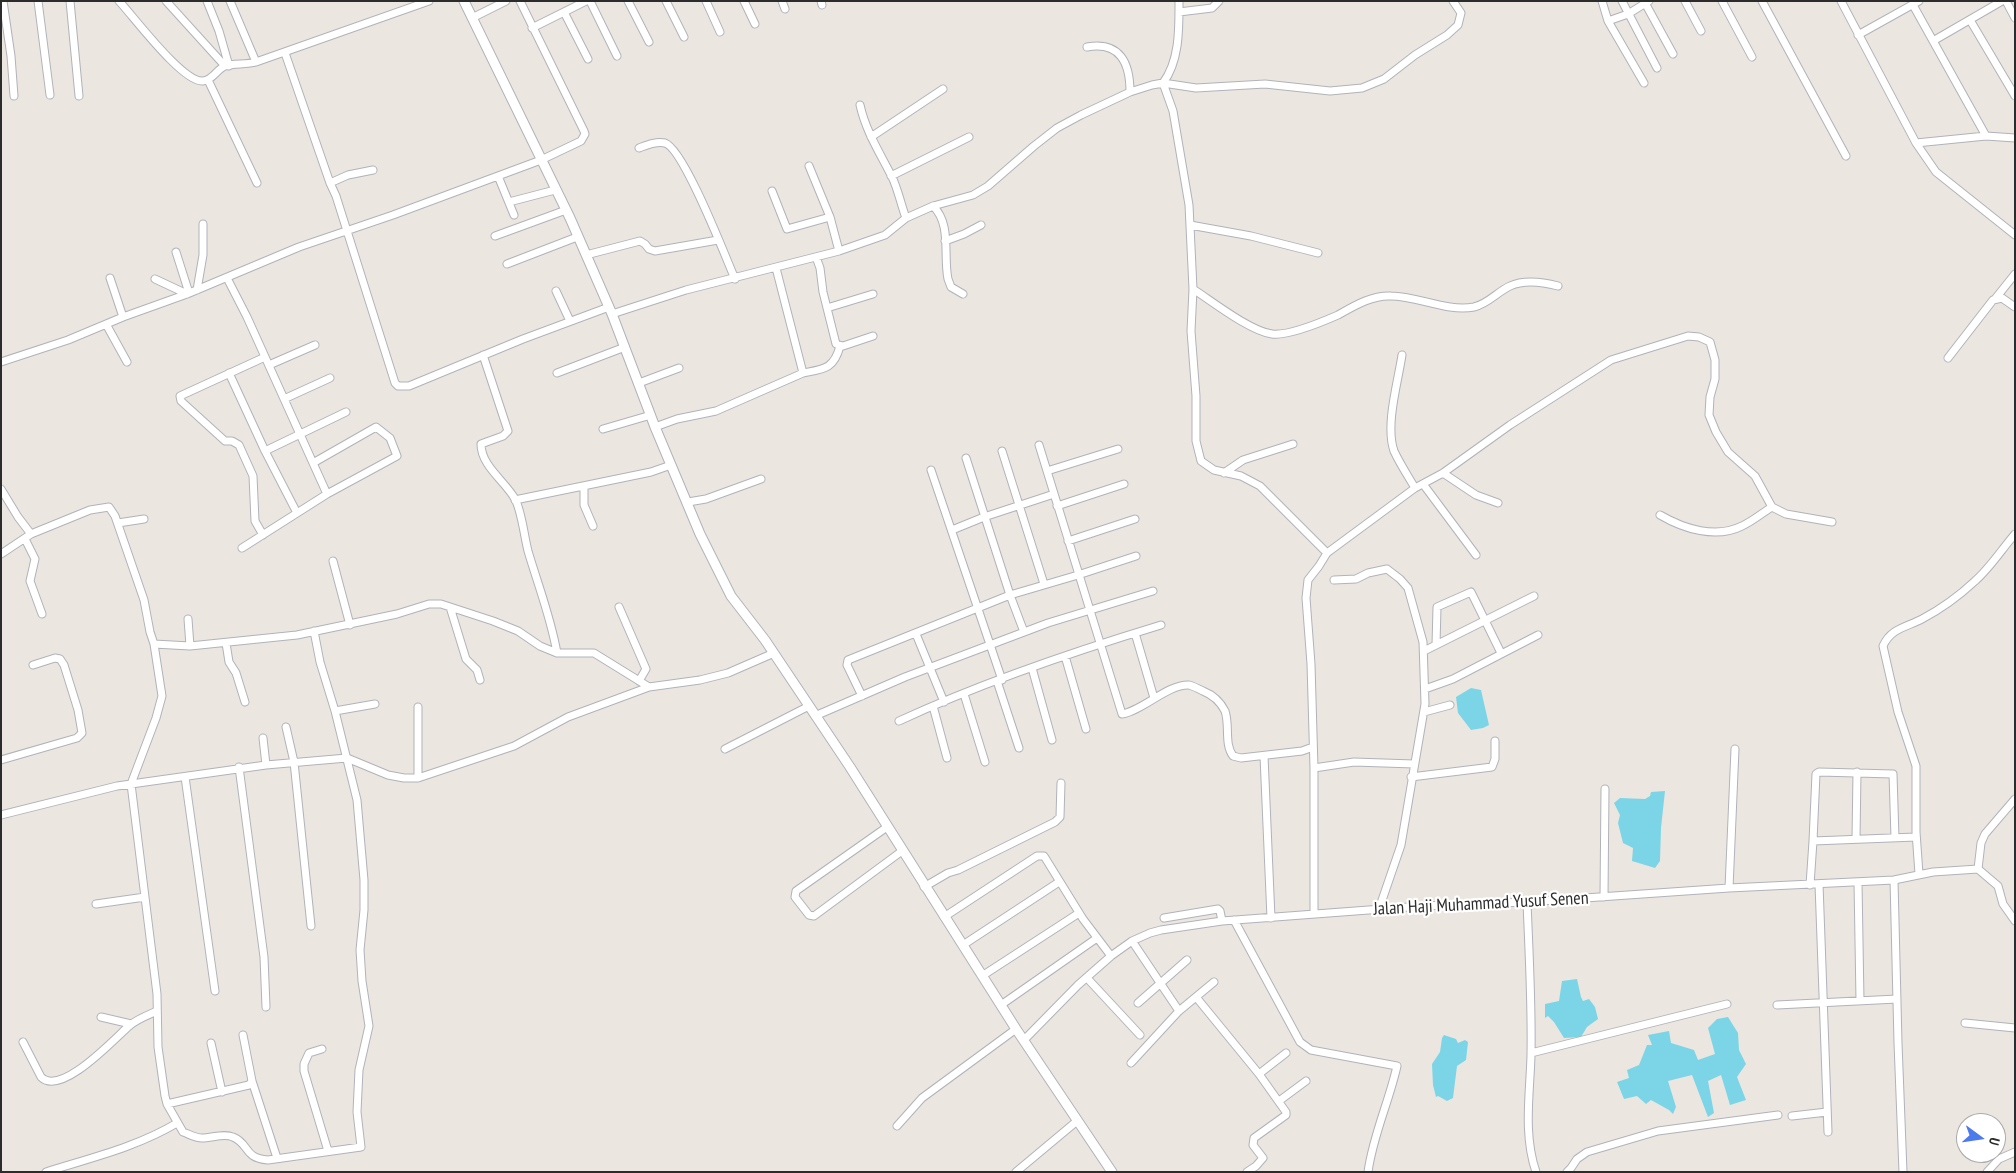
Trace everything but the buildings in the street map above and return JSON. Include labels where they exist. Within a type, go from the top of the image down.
[{"type":"street","points":[[3,1],[11,56],[14,96]]},
{"type":"street","points":[[38,1],[50,95]]},
{"type":"street","points":[[70,1],[79,96]]},
{"type":"street","points":[[118,1],[160,49],[185,73],[197,81],[208,80],[227,66],[256,62],[285,53],[430,1]]},
{"type":"street","points":[[166,1],[227,66]]},
{"type":"street","points":[[207,1],[219,31],[227,66]]},
{"type":"street","points":[[230,1],[256,62]]},
{"type":"street","points":[[464,1],[566,210],[611,311],[671,465],[713,562],[731,596],[774,653],[1016,1029],[1112,1172]]},
{"type":"street","points":[[472,18],[506,1]]},
{"type":"street","points":[[1,362],[68,340],[123,317],[188,294],[299,247],[498,176],[540,160],[581,141],[585,134],[520,1]]},
{"type":"street","points":[[532,28],[586,1]]},
{"type":"street","points":[[590,1],[617,56]]},
{"type":"street","points":[[628,1],[648,42]]},
{"type":"street","points":[[666,1],[684,37]]},
{"type":"street","points":[[706,1],[720,32]]},
{"type":"street","points":[[744,1],[755,24]]},
{"type":"street","points":[[782,1],[786,9]]},
{"type":"street","points":[[1163,83],[1168,77],[1174,58],[1178,37],[1180,1]]},
{"type":"street","points":[[1179,12],[1212,8],[1219,1]]},
{"type":"street","points":[[285,53],[336,196],[395,382],[398,386],[409,386],[570,321],[839,251],[884,235],[906,218],[933,206],[973,195],[988,186],[1057,128],[1130,92],[1152,85],[1163,83],[1196,88],[1265,84],[1330,91],[1362,88],[1384,79],[1415,55],[1447,35],[1458,25],[1461,12],[1453,1]]},
{"type":"street","points":[[1602,1],[1608,21],[1644,83]]},
{"type":"street","points":[[1622,1],[1657,68]]},
{"type":"street","points":[[1685,1],[1700,31]]},
{"type":"street","points":[[1722,1],[1752,57]]},
{"type":"street","points":[[1762,1],[1846,156]]},
{"type":"street","points":[[1841,1],[1916,143],[1936,172],[2015,235]]},
{"type":"street","points":[[1933,41],[2002,1]]},
{"type":"street","points":[[2006,1],[2015,18]]},
{"type":"street","points":[[1608,21],[1628,14],[1646,2],[1673,54]]},
{"type":"street","points":[[1858,34],[1916,3],[1933,41],[1986,136]]},
{"type":"street","points":[[564,12],[588,59]]},
{"type":"street","points":[[1970,20],[2015,96]]},
{"type":"street","points":[[1087,47],[1104,46],[1123,58],[1130,75],[1130,92]]},
{"type":"street","points":[[208,80],[257,182]]},
{"type":"street","points":[[1163,83],[1173,112],[1185,173],[1193,289],[1191,331],[1196,396],[1196,441],[1201,461],[1214,470],[1241,476],[1260,486],[1326,553]]},
{"type":"street","points":[[871,137],[943,89]]},
{"type":"street","points":[[860,105],[864,122],[891,176],[906,218]]},
{"type":"street","points":[[1916,143],[1986,136],[2015,138]]},
{"type":"street","points":[[891,176],[969,137]]},
{"type":"street","points":[[639,148],[656,143],[665,144],[673,148],[698,194],[735,279]]},
{"type":"street","points":[[809,166],[830,217],[839,251]]},
{"type":"street","points":[[330,183],[354,173],[373,170]]},
{"type":"street","points":[[498,176],[514,215]]},
{"type":"street","points":[[509,202],[556,190]]},
{"type":"street","points":[[772,191],[786,229],[830,217]]},
{"type":"street","points":[[933,206],[939,212],[943,223],[948,279],[951,287],[963,294]]},
{"type":"street","points":[[495,236],[566,210]]},
{"type":"street","points":[[197,290],[203,255],[203,224]]},
{"type":"street","points":[[945,241],[964,234],[981,224]]},
{"type":"street","points":[[1190,225],[1251,236],[1318,253]]},
{"type":"street","points":[[507,264],[577,237]]},
{"type":"street","points":[[586,255],[640,241],[655,252],[718,240]]},
{"type":"street","points":[[176,252],[188,294]]},
{"type":"street","points":[[816,257],[836,344],[840,346]]},
{"type":"street","points":[[776,268],[803,373]]},
{"type":"street","points":[[1948,358],[2015,274]]},
{"type":"street","points":[[110,278],[123,317]]},
{"type":"street","points":[[227,278],[269,365],[327,494]]},
{"type":"street","points":[[155,279],[188,294]]},
{"type":"street","points":[[1193,289],[1248,325],[1273,334],[1302,329],[1376,298],[1391,296],[1460,308],[1481,304],[1511,286],[1531,282],[1558,286]]},
{"type":"street","points":[[556,291],[570,321]]},
{"type":"street","points":[[827,308],[874,294]]},
{"type":"street","points":[[1995,299],[2004,299],[2015,307]]},
{"type":"street","points":[[106,324],[127,362]]},
{"type":"street","points":[[840,346],[873,336]]},
{"type":"street","points":[[1314,914],[1314,768],[1307,586],[1308,580],[1326,553],[1415,488],[1443,474],[1510,425],[1611,360],[1676,338],[1688,336],[1706,340],[1710,342],[1712,347],[1715,360],[1715,379],[1710,397],[1709,415],[1716,432],[1728,452],[1755,476],[1772,507],[1786,514],[1832,522]]},
{"type":"street","points":[[269,365],[315,345]]},
{"type":"street","points":[[655,427],[677,419],[716,411],[803,373],[832,365],[837,357],[840,346]]},
{"type":"street","points":[[557,373],[625,347]]},
{"type":"street","points":[[483,355],[508,431],[503,436],[483,443],[481,448],[488,465],[515,500],[528,551],[553,632],[557,653]]},
{"type":"street","points":[[1402,355],[1391,436],[1394,450],[1415,488]]},
{"type":"street","points":[[262,535],[255,521],[253,476],[239,445],[232,441],[225,441],[181,401],[180,396],[265,357]]},
{"type":"street","points":[[639,383],[679,368]]},
{"type":"street","points":[[229,373],[265,451],[297,513]]},
{"type":"street","points":[[284,399],[330,378]]},
{"type":"street","points":[[265,451],[346,412]]},
{"type":"street","points":[[603,428],[651,415]]},
{"type":"street","points":[[242,548],[327,494],[397,456],[390,438],[376,427],[313,463]]},
{"type":"street","points":[[1224,473],[1244,460],[1293,444]]},
{"type":"street","points":[[1039,445],[1122,714],[1182,686],[1190,685],[1210,694],[1221,703],[1227,718],[1231,754],[1241,758],[1302,752],[1312,747]]},
{"type":"street","points":[[1047,471],[1118,449]]},
{"type":"street","points":[[1002,451],[1044,584]]},
{"type":"street","points":[[966,458],[984,517],[1024,632]]},
{"type":"street","points":[[515,500],[651,472],[671,465]]},
{"type":"street","points":[[932,470],[976,608],[990,645],[1019,748]]},
{"type":"street","points":[[1443,474],[1476,495],[1498,503]]},
{"type":"street","points":[[688,502],[706,499],[761,479]]},
{"type":"street","points":[[1057,506],[1124,484]]},
{"type":"street","points":[[1423,484],[1476,555]]},
{"type":"street","points":[[584,486],[584,505],[593,526]]},
{"type":"street","points":[[1,489],[28,536],[35,559],[30,581],[42,614]]},
{"type":"street","points":[[952,530],[1018,505],[1054,494]]},
{"type":"street","points":[[1,554],[28,536],[90,510],[106,506],[112,508],[144,600],[154,644],[162,696],[156,718],[131,784],[157,994],[158,1047],[167,1104],[183,1132],[201,1138],[230,1135],[239,1140],[248,1153],[255,1158],[268,1160],[360,1147],[357,1112],[359,1070],[368,1032],[360,950],[364,910],[364,880],[357,800],[335,712],[320,662],[314,631]]},
{"type":"street","points":[[1660,516],[1690,530],[1724,531],[1741,527],[1772,507]]},
{"type":"street","points":[[1068,541],[1134,518]]},
{"type":"street","points":[[118,523],[144,519]]},
{"type":"street","points":[[1919,874],[1916,837],[1916,766],[1898,712],[1883,646],[1886,639],[1900,627],[1921,620],[1939,609],[1976,580],[2015,534]]},
{"type":"street","points":[[862,696],[847,665],[848,660],[1010,595],[1136,556]]},
{"type":"street","points":[[333,561],[350,625]]},
{"type":"street","points":[[1334,580],[1356,579],[1368,573],[1387,570],[1400,579],[1408,588],[1423,642],[1424,712],[1400,845],[1379,909]]},
{"type":"street","points":[[815,716],[930,668],[1024,632],[1153,591]]},
{"type":"street","points":[[1436,644],[1437,607],[1471,592],[1500,653]]},
{"type":"street","points":[[1424,651],[1534,596]]},
{"type":"street","points":[[154,644],[190,646],[314,631],[398,614],[429,604],[441,604],[518,631],[540,646],[557,653],[594,653],[649,687]]},
{"type":"street","points":[[450,607],[466,659],[477,670],[480,680]]},
{"type":"street","points":[[619,607],[646,669],[639,681]]},
{"type":"street","points":[[188,619],[190,646]]},
{"type":"street","points":[[899,721],[999,680],[1099,644],[1161,625]]},
{"type":"street","points":[[1135,633],[1154,698]]},
{"type":"street","points":[[916,634],[944,702]]},
{"type":"street","points":[[1425,689],[1453,679],[1538,635]]},
{"type":"street","points":[[226,643],[229,662],[236,673],[245,702]]},
{"type":"street","points":[[1,815],[131,784],[239,767],[294,762],[347,758],[388,775],[418,778],[514,746],[568,717],[649,687],[728,674],[774,653]]},
{"type":"street","points":[[1065,656],[1086,729]]},
{"type":"street","points":[[1,760],[77,738],[82,733],[78,710],[64,665],[60,659],[55,658],[32,665]]},
{"type":"street","points":[[1032,668],[1052,740]]},
{"type":"street","points":[[964,694],[985,762]]},
{"type":"street","points":[[335,712],[375,704]]},
{"type":"street","points":[[1424,712],[1450,705]]},
{"type":"street","points":[[725,749],[809,706]]},
{"type":"street","points":[[933,706],[947,758]]},
{"type":"street","points":[[418,707],[418,778]]},
{"type":"street","points":[[286,727],[294,762],[311,926]]},
{"type":"street","points":[[263,738],[266,765]]},
{"type":"street","points":[[1411,777],[1492,768],[1496,759],[1495,741]]},
{"type":"street","points":[[1729,888],[1734,749]]},
{"type":"street","points":[[1264,756],[1271,918]]},
{"type":"street","points":[[1314,768],[1354,762],[1414,764]]},
{"type":"street","points":[[239,767],[264,957],[266,1007]]},
{"type":"street","points":[[1810,885],[1816,774],[1819,772],[1894,774],[1895,838]]},
{"type":"street","points":[[1856,772],[1856,839]]},
{"type":"street","points":[[185,777],[215,991]]},
{"type":"street","points":[[924,887],[948,873],[958,870],[1055,822],[1060,816],[1061,783]]},
{"type":"street","points":[[1604,897],[1605,789]]},
{"type":"street","points":[[2015,799],[1986,834],[1981,843],[1978,869],[1998,886],[2004,904],[2015,921]]},
{"type":"street","points":[[887,827],[796,891],[796,897],[810,916],[814,916],[902,852]]},
{"type":"street","points":[[1813,841],[1916,837]]},
{"type":"street","points":[[944,917],[1039,856],[1044,856],[1079,913],[1111,956]]},
{"type":"street","name":"Jalan Haji Muhammad Yusuf Senen","points":[[1024,1040],[1111,956],[1132,941],[1150,933],[1234,920],[1379,909],[1894,880],[1919,874],[1978,869]]},
{"type":"street","points":[[1894,880],[1904,1172]]},
{"type":"street","points":[[963,945],[1059,882]]},
{"type":"street","points":[[1858,882],[1860,1001]]},
{"type":"street","points":[[1819,884],[1828,1132]]},
{"type":"street","points":[[96,904],[145,897]]},
{"type":"street","points":[[1527,902],[1531,1053],[1528,1135],[1529,1149],[1536,1172]]},
{"type":"street","points":[[1164,918],[1218,909],[1222,921]]},
{"type":"street","points":[[982,976],[1079,913]]},
{"type":"street","points":[[1234,920],[1300,1042],[1311,1050],[1397,1066],[1391,1095],[1372,1147],[1368,1172]]},
{"type":"street","points":[[1001,1005],[1097,938]]},
{"type":"street","points":[[1132,941],[1179,1011]]},
{"type":"street","points":[[1138,1003],[1187,960]]},
{"type":"street","points":[[1087,978],[1140,1035]]},
{"type":"street","points":[[1131,1063],[1179,1011],[1214,982]]},
{"type":"street","points":[[1196,997],[1259,1074],[1286,1112],[1286,1114],[1252,1141],[1263,1158],[1258,1169],[1247,1172]]},
{"type":"street","points":[[1777,1004],[1898,999]]},
{"type":"street","points":[[1531,1053],[1727,1004]]},
{"type":"street","points":[[23,1042],[41,1076],[45,1080],[52,1082],[85,1067],[131,1024],[157,1011]]},
{"type":"street","points":[[101,1017],[131,1024]]},
{"type":"street","points":[[1965,1023],[2015,1028]]},
{"type":"street","points":[[897,1126],[922,1098],[1016,1029]]},
{"type":"street","points":[[243,1035],[252,1081],[277,1158]]},
{"type":"street","points":[[211,1043],[222,1092]]},
{"type":"street","points":[[322,1049],[309,1053],[304,1064],[304,1071],[328,1151]]},
{"type":"street","points":[[1259,1074],[1286,1053]]},
{"type":"street","points":[[167,1104],[249,1085],[252,1081]]},
{"type":"street","points":[[1279,1101],[1306,1081]]},
{"type":"street","points":[[1792,1116],[1827,1112]]},
{"type":"street","points":[[1567,1172],[1577,1159],[1587,1152],[1658,1131],[1778,1115]]},
{"type":"street","points":[[1016,1172],[1078,1121]]},
{"type":"street","points":[[46,1172],[138,1143],[178,1123]]},
{"type":"street","points":[[1987,1172],[1999,1159],[2015,1152]]},
{"type":"water","points":[[1471,688],[1481,690],[1489,725],[1471,730],[1458,713],[1456,697]]},
{"type":"water","points":[[1665,791],[1660,861],[1655,868],[1632,861],[1633,848],[1623,843],[1618,823],[1620,815],[1614,803],[1620,798],[1645,799],[1650,796],[1651,792]]},
{"type":"water","points":[[1577,979],[1583,1001],[1589,999],[1595,1007],[1598,1019],[1587,1027],[1581,1037],[1564,1038],[1554,1022],[1548,1016],[1545,1018],[1545,1004],[1559,1001],[1562,981]]},
{"type":"water","points":[[1728,1017],[1738,1033],[1739,1050],[1746,1064],[1737,1077],[1746,1100],[1730,1105],[1721,1075],[1708,1081],[1714,1113],[1708,1117],[1692,1075],[1668,1081],[1676,1107],[1673,1114],[1651,1100],[1646,1104],[1637,1096],[1624,1099],[1617,1082],[1629,1078],[1627,1070],[1639,1065],[1647,1045],[1652,1045],[1648,1035],[1669,1031],[1671,1043],[1694,1050],[1698,1060],[1715,1054],[1708,1028],[1717,1019]]},
{"type":"water","points":[[1444,1035],[1456,1039],[1458,1043],[1465,1040],[1468,1042],[1466,1060],[1457,1066],[1453,1098],[1447,1101],[1438,1096],[1436,1097],[1433,1085],[1432,1064],[1440,1052]]}]
